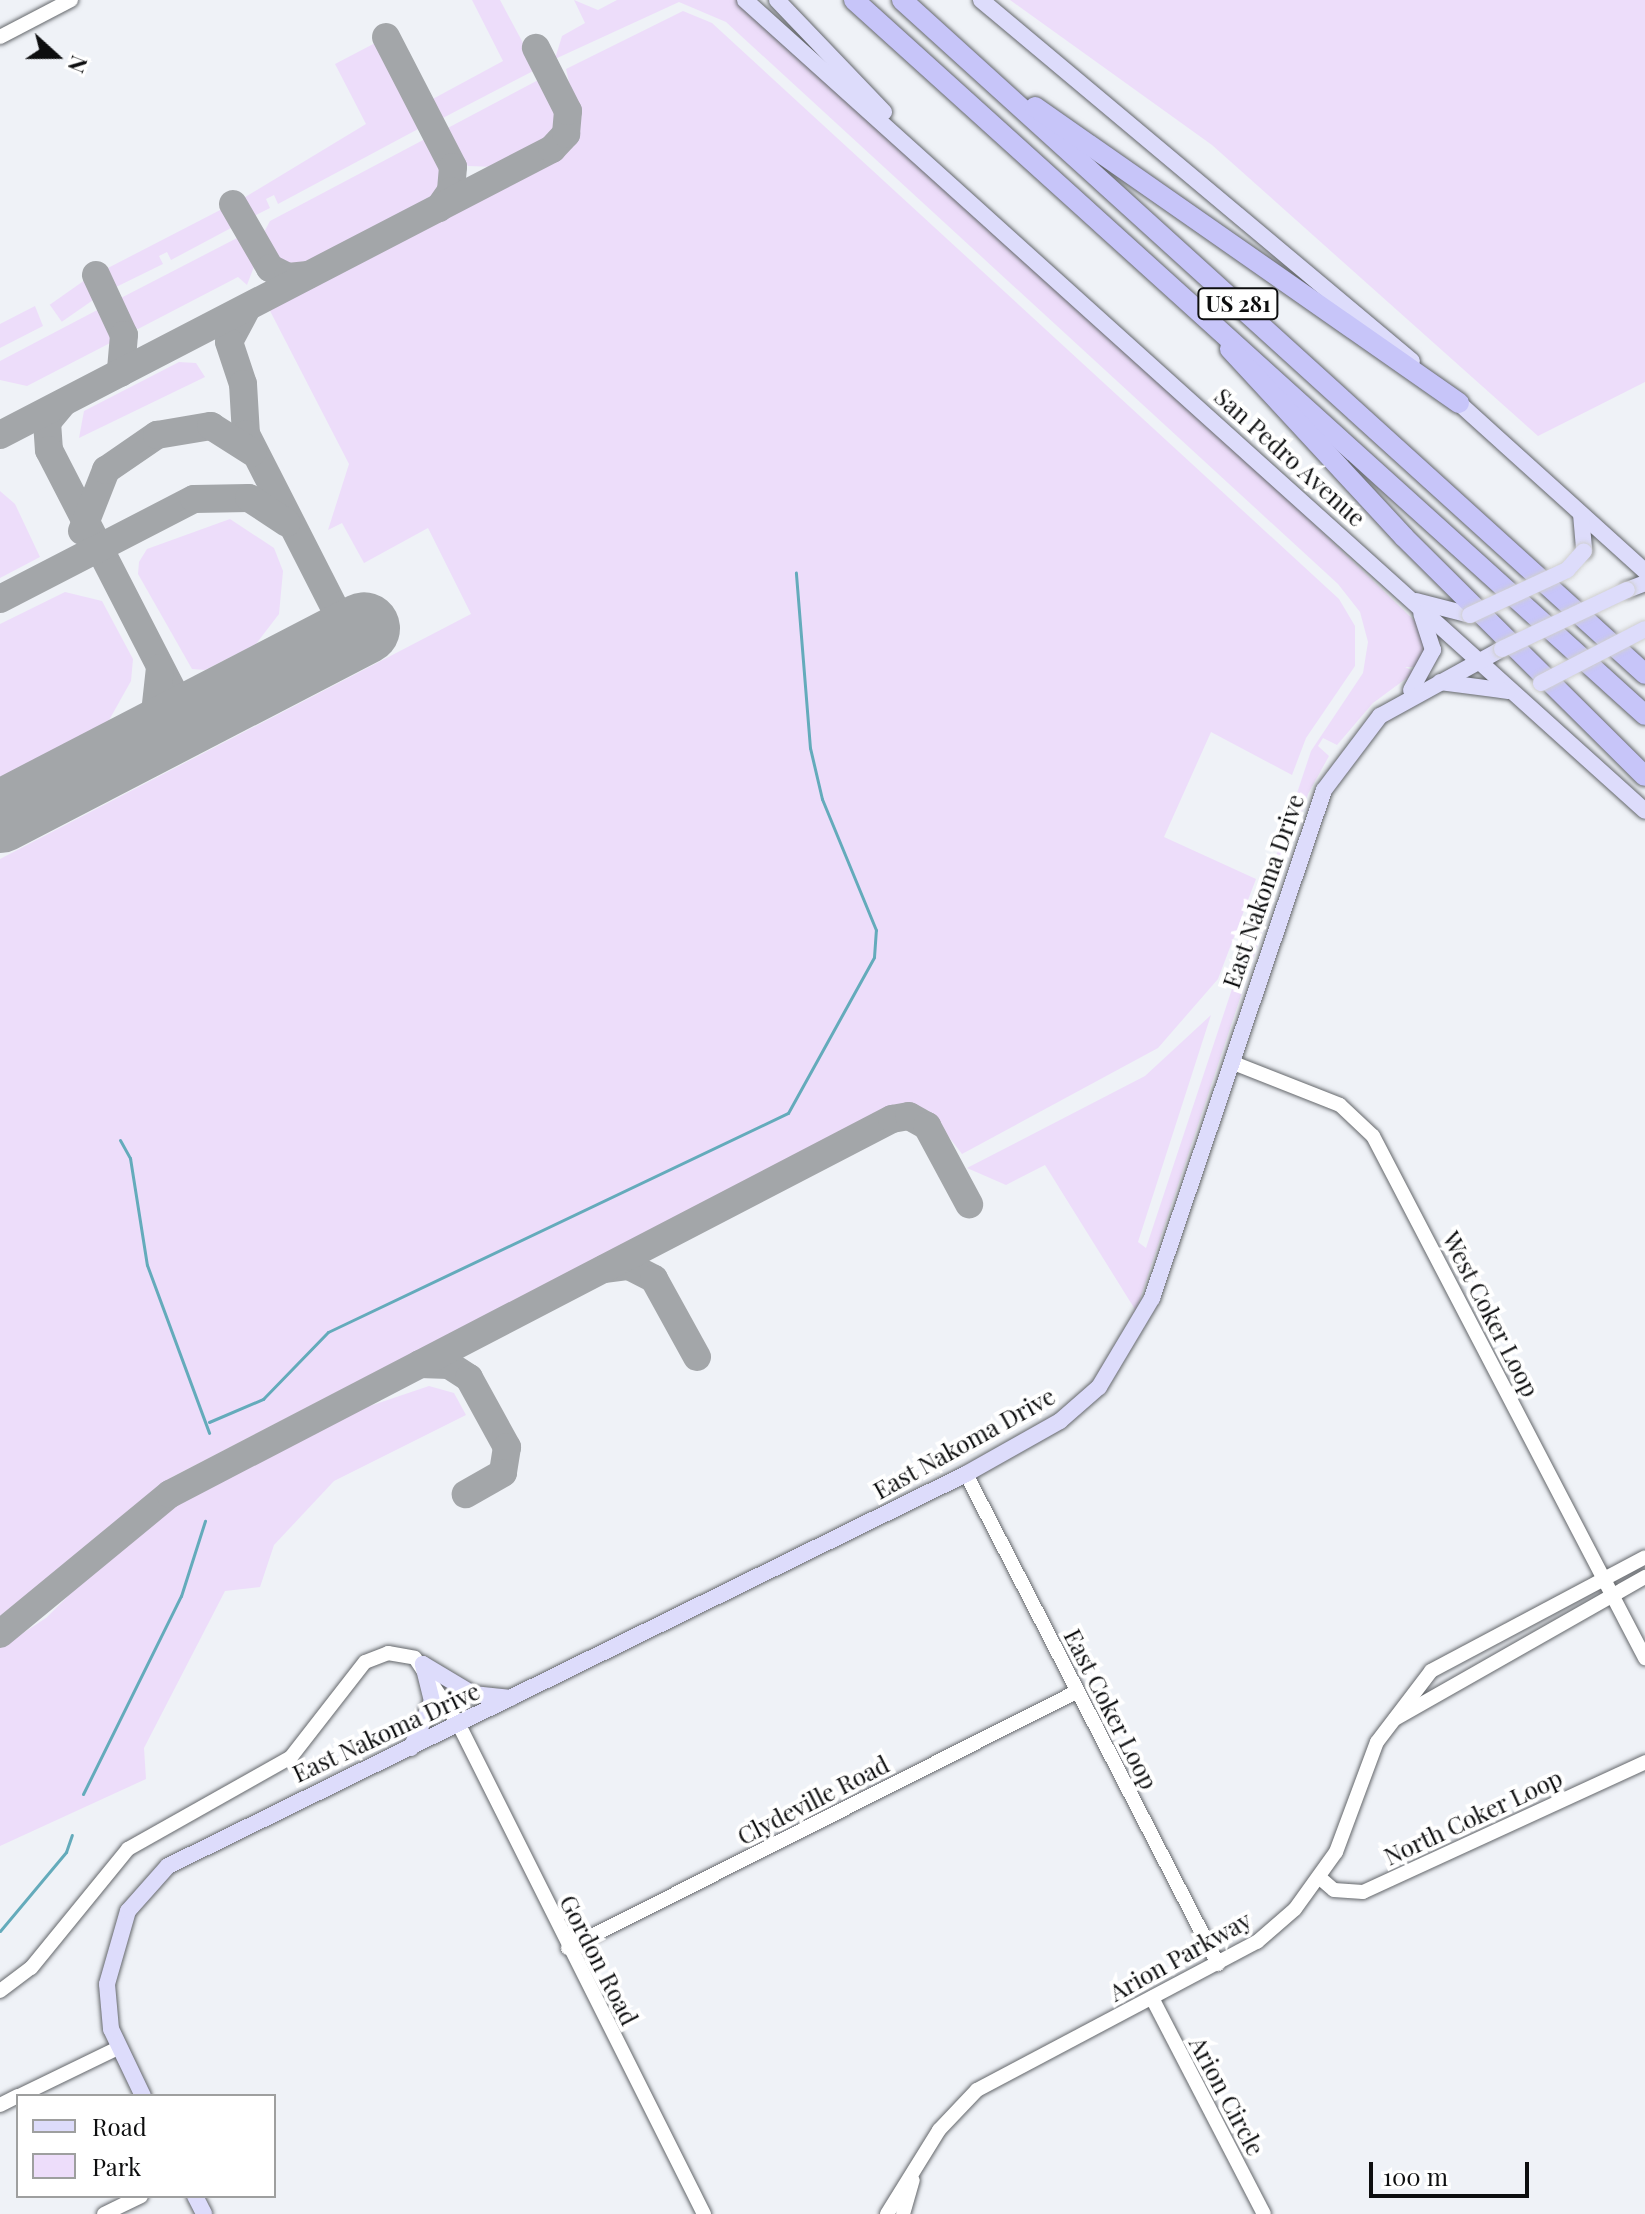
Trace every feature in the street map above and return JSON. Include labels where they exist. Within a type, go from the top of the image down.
[{"type":"highway","name":"US 281","points":[[854,0],[1645,715]]},
{"type":"highway","name":"US 281","points":[[902,0],[1645,674]]},
{"type":"highway","points":[[1010,95],[1063,122],[1459,403]]},
{"type":"highway","points":[[1213,324],[1248,375],[1645,776]]},
{"type":"main road","name":"San Pedro Avenue","points":[[745,0],[903,138],[1645,811]]},
{"type":"main road","name":"San Pedro Avenue","points":[[777,0],[903,138]]},
{"type":"main road","points":[[981,0],[1150,149],[1324,282],[1645,571]]},
{"type":"main road","points":[[1411,600],[1470,615],[1571,567],[1584,551],[1581,514]]},
{"type":"main road","points":[[1614,544],[1645,557]]},
{"type":"main road","name":"East Nakoma Drive","points":[[118,2048],[108,2014],[109,1969],[116,1937],[143,1891],[193,1850],[459,1725],[966,1474],[1060,1421],[1130,1345],[1324,790],[1364,732],[1405,698],[1431,683],[1645,583]]},
{"type":"main road","points":[[1405,698],[1433,650],[1411,600]]},
{"type":"main road","points":[[1542,717],[1541,683],[1645,629]]},
{"type":"main road","points":[[1431,683],[1470,682],[1518,696]]},
{"type":"main road","points":[[423,1664],[473,1694],[513,1698]]},
{"type":"main road","points":[[411,1748],[432,1701],[423,1664]]},
{"type":"main road","points":[[118,2048],[142,2094]]},
{"type":"street","points":[[0,37],[71,0]]},
{"type":"street","name":"West Coker Loop","points":[[1231,1062],[1340,1105],[1373,1136],[1645,1658]]},
{"type":"street","name":"East Coker Loop","points":[[966,1474],[1218,1964]]},
{"type":"street","name":"Arion Parkway","points":[[887,2214],[919,2159],[977,2090],[1218,1964],[1282,1922],[1320,1878],[1388,1724],[1431,1671],[1645,1557]]},
{"type":"street","points":[[1388,1724],[1441,1687],[1645,1577]]},
{"type":"street","points":[[0,1991],[31,1968],[128,1849],[298,1751],[365,1662],[388,1653],[423,1664]]},
{"type":"street","name":"Gordon Road","points":[[423,1664],[459,1725],[568,1948],[704,2214]]},
{"type":"street","name":"Clydeville Road","points":[[568,1948],[1078,1691]]},
{"type":"street","name":"North Coker Loop","points":[[1320,1878],[1334,1890],[1363,1892],[1645,1762]]},
{"type":"street","name":"Arion Circle","points":[[1152,1998],[1264,2214]]},
{"type":"street","points":[[22,2094],[118,2048]]},
{"type":"street","name":"Arion Parkway","points":[[903,2214],[919,2159]]},
{"type":"street","points":[[104,2214],[137,2198]]},
{"type":"green space","points":[[472,0],[500,0],[537,69],[439,120],[429,101],[503,61]]},
{"type":"green space","points":[[574,0],[598,10],[617,0],[740,0],[1218,432],[1420,626],[1425,653],[1419,667],[1405,667],[1415,672],[1373,703],[1337,745],[1323,738],[1318,746],[1329,756],[1308,794],[1136,1311],[1045,1165],[1006,1185],[967,1168],[1145,1076],[1211,1015],[1138,1242],[1146,1248],[1311,751],[1363,673],[1368,642],[1360,612],[1338,584],[726,22],[679,2],[555,59],[562,36],[585,23]]},
{"type":"green space","points":[[1010,0],[1645,0],[1645,382],[1538,436],[1212,145]]},
{"type":"green space","points":[[683,11],[712,23],[1339,599],[1355,626],[1355,666],[1306,738],[1292,775],[1211,732],[1164,837],[1256,879],[1218,979],[1158,1048],[962,1154],[928,1110],[891,1106],[172,1477],[0,1619],[0,859],[471,614],[428,528],[364,563],[342,523],[328,530],[349,464],[268,307],[556,158],[579,125],[566,69]]},
{"type":"green space","points":[[379,41],[420,128],[278,204],[274,195],[266,199],[270,208],[252,217],[242,199],[366,124],[335,64]]},
{"type":"green space","points":[[542,78],[559,116],[550,138],[496,167],[468,166],[444,130]]},
{"type":"green space","points":[[425,139],[445,174],[434,199],[308,264],[289,266],[274,257],[263,234],[270,221]]},
{"type":"green space","points":[[226,207],[231,228],[171,260],[167,252],[159,256],[163,264],[112,289],[106,269]]},
{"type":"green space","points":[[239,237],[255,264],[247,285],[238,277],[138,329],[129,323],[117,300]]},
{"type":"green space","points":[[85,280],[97,297],[62,322],[50,305]]},
{"type":"green space","points":[[35,306],[43,326],[0,348],[0,324]]},
{"type":"green space","points":[[103,307],[114,341],[27,386],[0,380],[0,361]]},
{"type":"green space","points":[[179,362],[196,363],[205,377],[79,438],[84,411]]},
{"type":"green space","points":[[0,491],[15,504],[40,557],[0,578]]},
{"type":"green space","points":[[230,519],[274,548],[283,571],[279,614],[256,644],[205,670],[192,669],[138,574],[139,562],[147,549]]},
{"type":"green space","points":[[65,592],[102,601],[133,659],[131,681],[108,722],[0,778],[0,624]]},
{"type":"green space","points":[[429,1386],[454,1393],[466,1415],[334,1481],[274,1545],[260,1587],[225,1591],[144,1748],[146,1779],[0,1846],[0,1648],[46,1618],[135,1530],[178,1503],[352,1412]]},
{"type":"waterway","points":[[209,1422],[263,1399],[328,1332],[788,1113],[874,957],[876,930],[822,799],[810,748],[796,573]]},
{"type":"waterway","points":[[120,1140],[130,1158],[147,1265],[209,1433]]},
{"type":"waterway","points":[[83,1794],[181,1596],[205,1521]]},
{"type":"waterway","points":[[0,1931],[66,1852],[72,1835]]},
{"type":"taxiway","points":[[386,37],[453,167],[451,191],[439,208]]},
{"type":"taxiway","points":[[0,435],[552,149],[566,134],[568,111],[536,48]]},
{"type":"taxiway","points":[[233,204],[270,268],[288,277],[308,275]]},
{"type":"taxiway","points":[[96,275],[124,335],[121,373]]},
{"type":"taxiway","points":[[247,308],[229,342],[243,384],[246,434],[349,636]]},
{"type":"taxiway","points":[[63,403],[47,422],[49,450],[188,720]]},
{"type":"taxiway","points":[[82,531],[106,470],[157,435],[211,426],[252,452]]},
{"type":"taxiway","points":[[0,599],[194,499],[249,498],[287,523]]},
{"type":"taxiway","points":[[117,757],[154,722],[160,668]]},
{"type":"taxiway","points":[[0,1634],[170,1494],[892,1119],[909,1116],[927,1126],[969,1204]]},
{"type":"taxiway","points":[[604,1269],[629,1266],[654,1279],[697,1357]]},
{"type":"taxiway","points":[[420,1364],[449,1365],[469,1378],[507,1447],[503,1473],[466,1494]]},
{"type":"runway","points":[[0,817],[364,628]]}]
